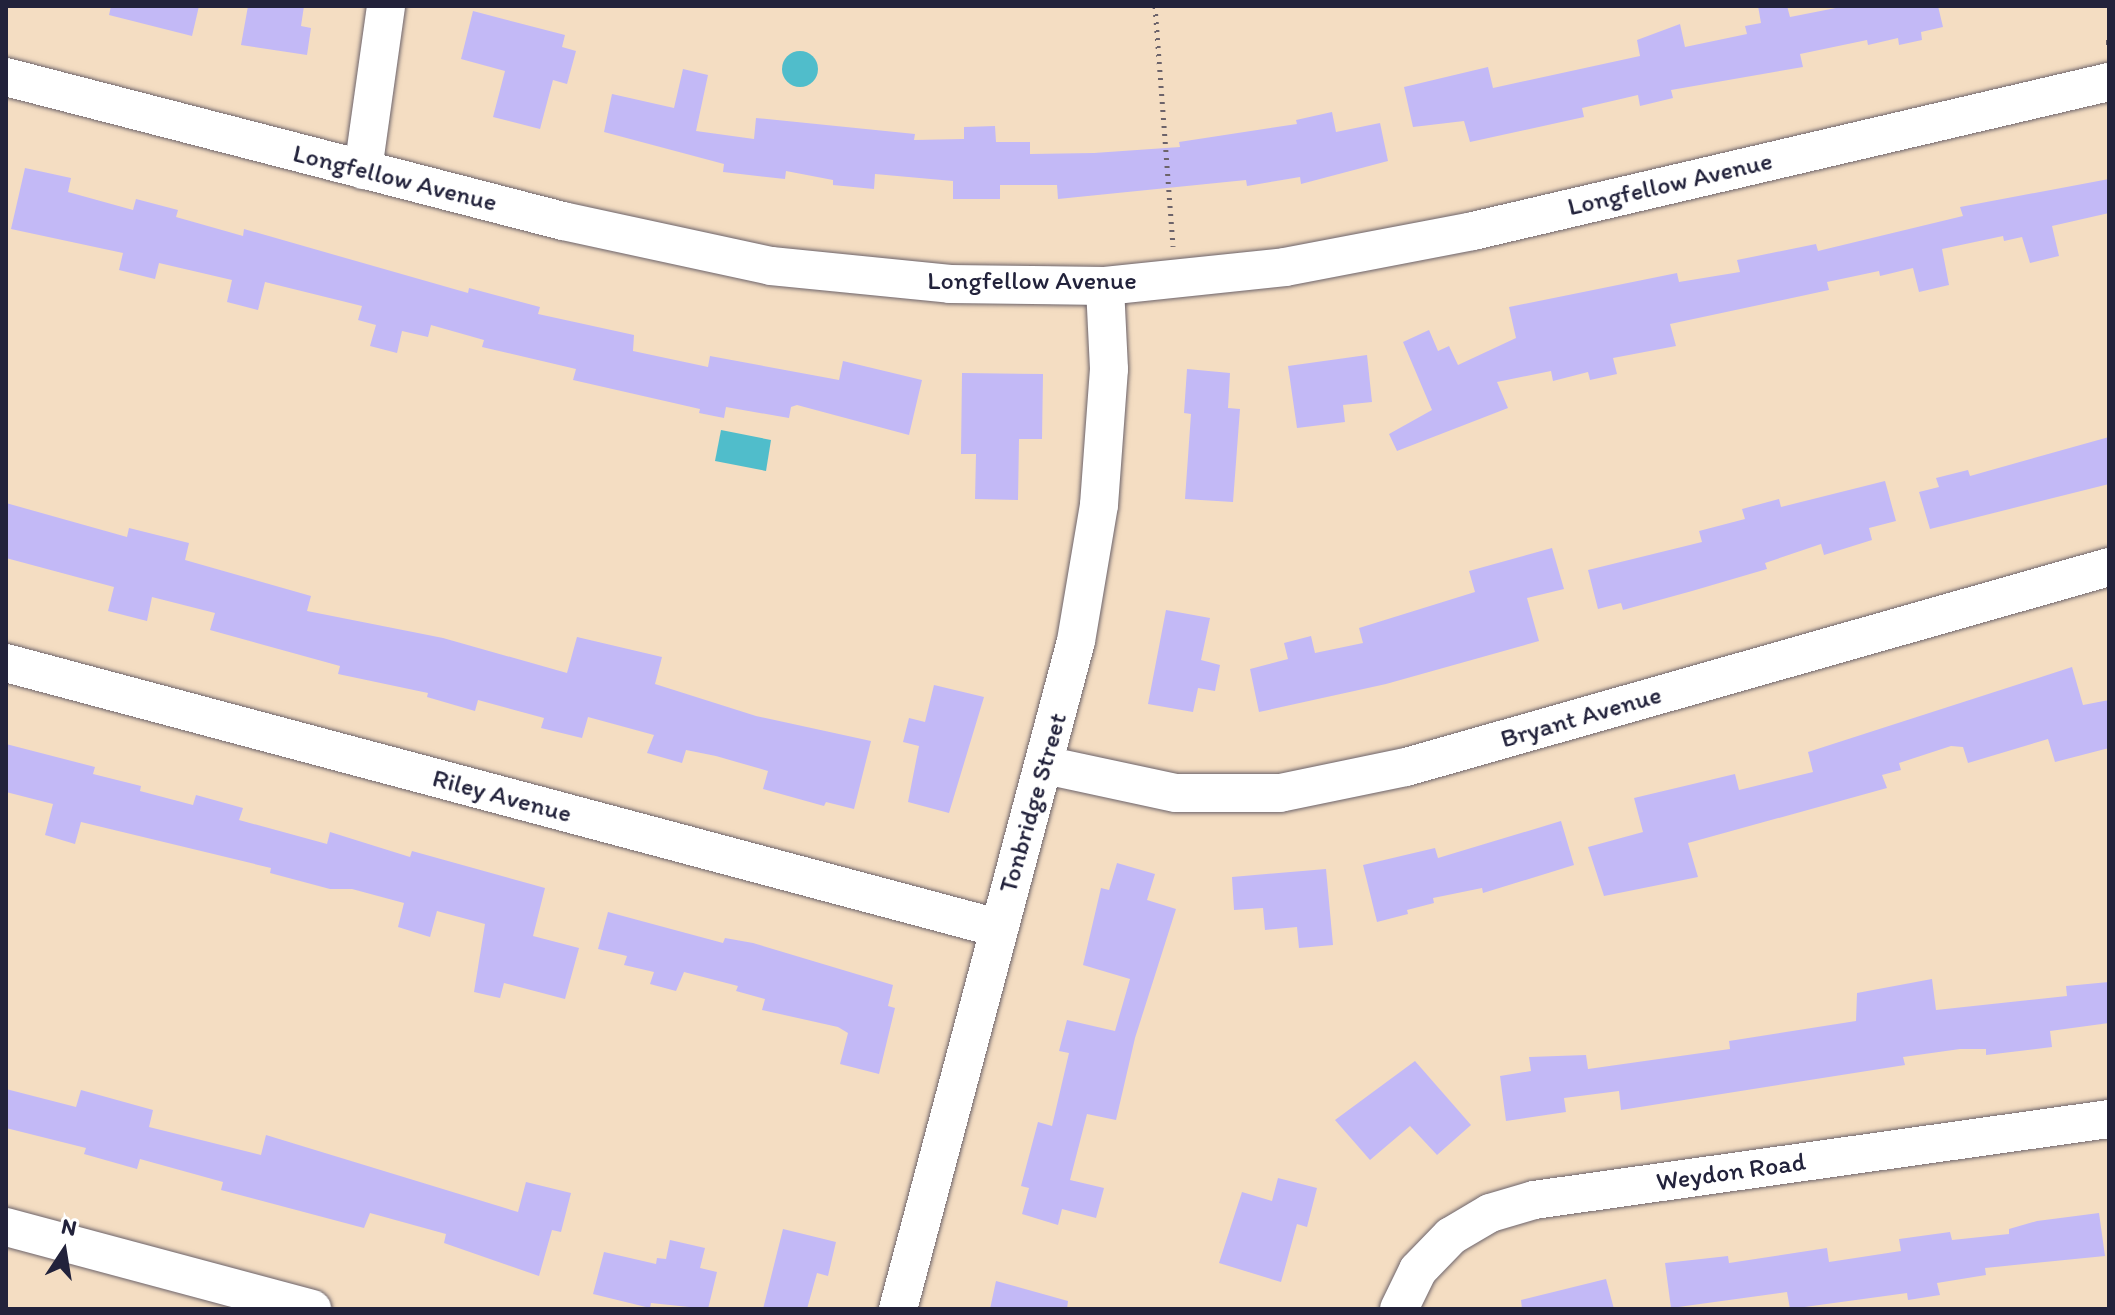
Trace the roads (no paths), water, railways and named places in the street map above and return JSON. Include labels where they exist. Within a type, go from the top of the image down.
[{"type":"street","points":[[363,170],[386,6]]},
{"type":"street","name":"Longfellow Avenue","points":[[6,77],[363,170],[771,266],[950,284],[1105,286],[1285,267],[1473,231],[2109,82]]},
{"type":"street","name":"Tonbridge Street","points":[[898,1309],[1076,641],[1099,505],[1109,369],[1105,286]]},
{"type":"street","name":"Bryant Avenue","points":[[1045,765],[1176,793],[1280,793],[1406,767],[2109,567]]},
{"type":"street","name":"Riley Avenue","points":[[6,663],[998,928]]},
{"type":"street","name":"Weydon Road","points":[[1399,1309],[1418,1270],[1451,1236],[1490,1213],[1534,1200],[2109,1119]]},
{"type":"street","points":[[6,1227],[312,1309]]},
{"type":"water","points":[[800,51],[812,57],[818,69],[812,81],[800,87],[788,81],[782,69],[788,57]]},
{"type":"water","points":[[721,430],[771,440],[766,471],[715,461]]}]
